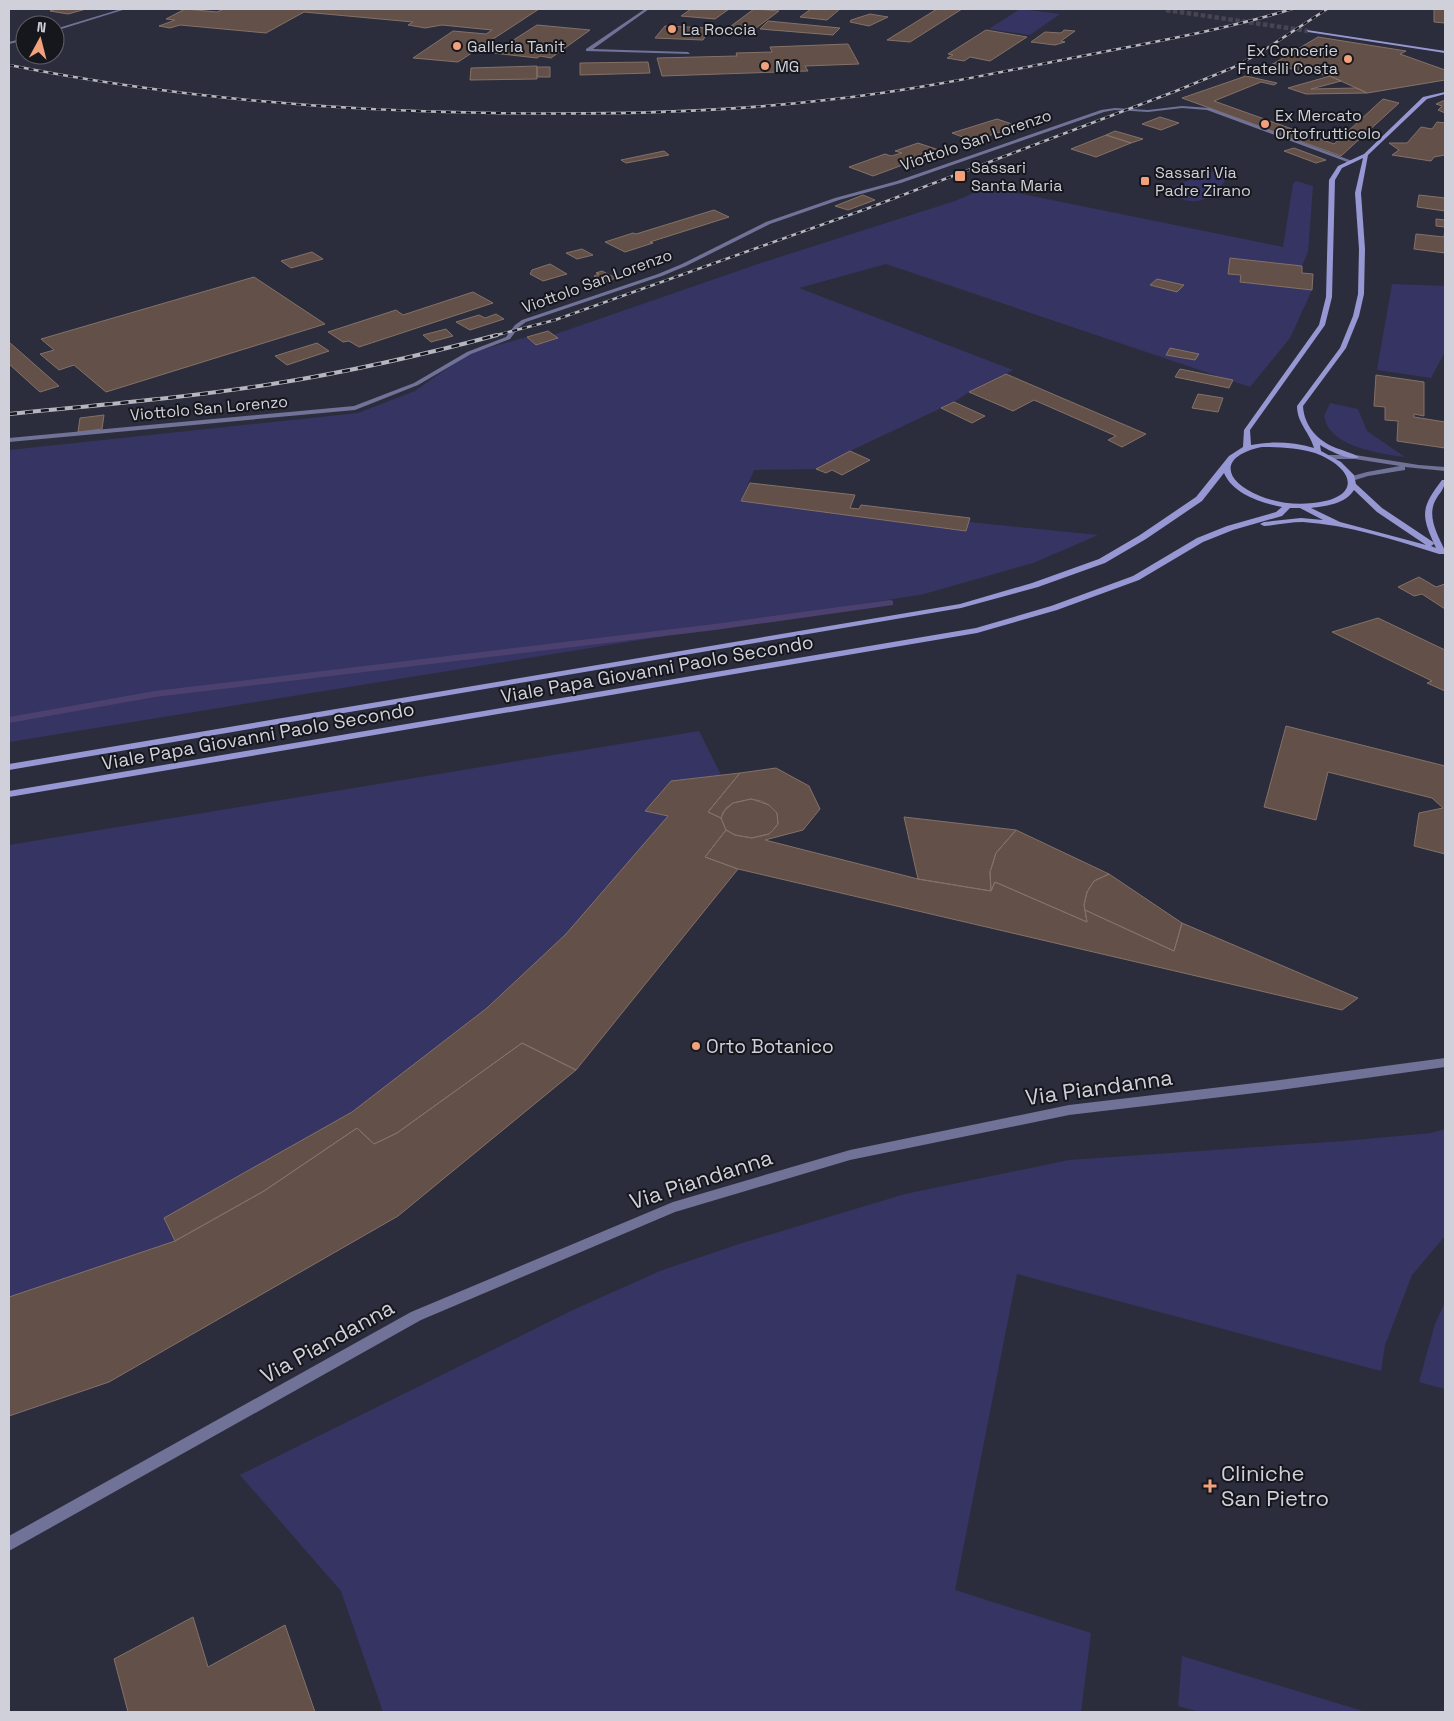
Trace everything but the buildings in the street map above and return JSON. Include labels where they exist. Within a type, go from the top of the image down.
[{"type":"main road","points":[[1159,9],[1166,10]]},
{"type":"main road","points":[[1308,31],[1445,52]]},
{"type":"main road","points":[[1443,553],[1384,515],[1369,503],[1344,468],[1329,457],[1318,452],[1281,445],[1262,445],[1247,448],[1247,430],[1322,325],[1329,297],[1332,180],[1340,167],[1366,155],[1425,98],[1445,93]]},
{"type":"main road","points":[[1355,457],[1332,449],[1314,438],[1303,425],[1300,406],[1343,348],[1356,316],[1361,294],[1362,249],[1358,193],[1366,155]]},
{"type":"main road","points":[[1314,438],[1318,452]]},
{"type":"main road","name":"Viale Papa Giovanni Paolo Secondo","points":[[9,767],[961,606],[1035,584],[1102,561],[1143,537],[1199,499],[1226,466],[1232,455],[1247,448]]},
{"type":"main road","points":[[1226,466],[1228,475],[1236,485],[1250,494],[1288,505],[1320,505],[1337,501],[1348,494],[1353,482]]},
{"type":"main road","points":[[1443,553],[1426,520],[1431,498],[1445,482]]},
{"type":"main road","name":"Viale Papa Giovanni Paolo Secondo","points":[[9,794],[976,630],[1085,598],[1136,578],[1200,540],[1230,528],[1280,514],[1288,505]]},
{"type":"main road","points":[[1300,506],[1337,524]]},
{"type":"main road","points":[[1246,525],[1301,520],[1337,524],[1392,536],[1443,553]]},
{"type":"street","points":[[65,27],[124,9]]},
{"type":"street","points":[[647,9],[588,50],[688,54]]},
{"type":"street","name":"Viottolo San Lorenzo","points":[[9,440],[356,408],[416,384],[469,353],[503,341],[524,321],[668,271],[768,223],[837,199],[899,182],[1103,111],[1115,109],[1148,111],[1191,107],[1214,110],[1352,162]]},
{"type":"street","points":[[1329,457],[1355,457],[1445,469]]},
{"type":"street","points":[[1353,482],[1388,470],[1419,467]]},
{"type":"street","name":"Via Piandanna","points":[[9,1544],[416,1316],[673,1206],[850,1155],[1069,1110],[1280,1085],[1445,1062]]},
{"type":"shaded area","points":[[1020,9],[1060,14],[1030,35],[989,29]]},
{"type":"shaded area","points":[[1224,167],[1230,168],[1225,180],[1216,191],[1204,199],[1198,201],[1184,200],[1166,189]]},
{"type":"shaded area","points":[[1296,181],[1313,186],[1308,252],[1302,266],[1230,258],[1228,274],[1241,275],[1240,281],[1312,290],[1290,338],[1250,387],[886,264],[799,288],[1013,370],[969,392],[954,402],[816,469],[754,470],[741,501],[966,531],[969,522],[1098,535],[1033,563],[924,594],[9,742],[9,450],[358,413],[415,391],[469,353],[527,337],[537,345],[557,339],[553,335],[761,263],[955,201],[988,187],[1283,247],[1293,184]]},
{"type":"shaded area","points":[[1392,284],[1445,286],[1445,352],[1431,378],[1377,370]]},
{"type":"shaded area","points":[[1330,403],[1358,409],[1367,431],[1405,457],[1363,449],[1342,440],[1328,427],[1324,416]]},
{"type":"shaded area","points":[[699,731],[721,775],[671,781],[646,810],[668,816],[566,934],[487,1008],[352,1112],[164,1218],[175,1241],[9,1297],[9,845]]},
{"type":"shaded area","points":[[1445,1129],[1445,1236],[1412,1275],[1385,1345],[1381,1371],[1017,1274],[955,1590],[1091,1633],[1081,1712],[383,1712],[341,1591],[240,1475],[573,1310],[660,1271],[739,1244],[905,1194],[1069,1160],[1344,1141],[1431,1133]]},
{"type":"shaded area","points":[[1445,1302],[1445,1389],[1419,1382],[1435,1324]]},
{"type":"shaded area","points":[[1182,1656],[1366,1712],[1200,1712],[1178,1706]]},
{"type":"waterway","points":[[9,720],[155,694],[715,627],[890,603]]},
{"type":"tunnel","points":[[1166,10],[1308,31]]},
{"type":"railway","points":[[9,65],[129,86],[190,94],[372,109],[536,114],[702,110],[826,100],[922,87],[1188,35],[1292,9]]},
{"type":"railway","points":[[493,336],[555,320],[866,209],[1176,91],[1232,68],[1258,54],[1327,9]]},
{"type":"railway","points":[[493,336],[497,335]]},
{"type":"railway","points":[[9,414],[174,397],[272,384],[385,362],[493,336]]},
{"type":"place","name":"La Roccia","points":[[672,29]]},
{"type":"place","name":"Galleria Tanit","points":[[457,46]]},
{"type":"place","name":"Ex Concerie Fratelli Costa","points":[[1348,59]]},
{"type":"place","name":"MG","points":[[765,66]]},
{"type":"place","name":"Ex Mercato Ortofrutticolo","points":[[1265,124]]},
{"type":"place","name":"Sassari Santa Maria","points":[[960,176]]},
{"type":"place","name":"Sassari Via Padre Zirano","points":[[1145,181]]},
{"type":"place","name":"Orto Botanico","points":[[696,1046]]},
{"type":"place","name":"Cliniche San Pietro","points":[[1210,1486]]}]
